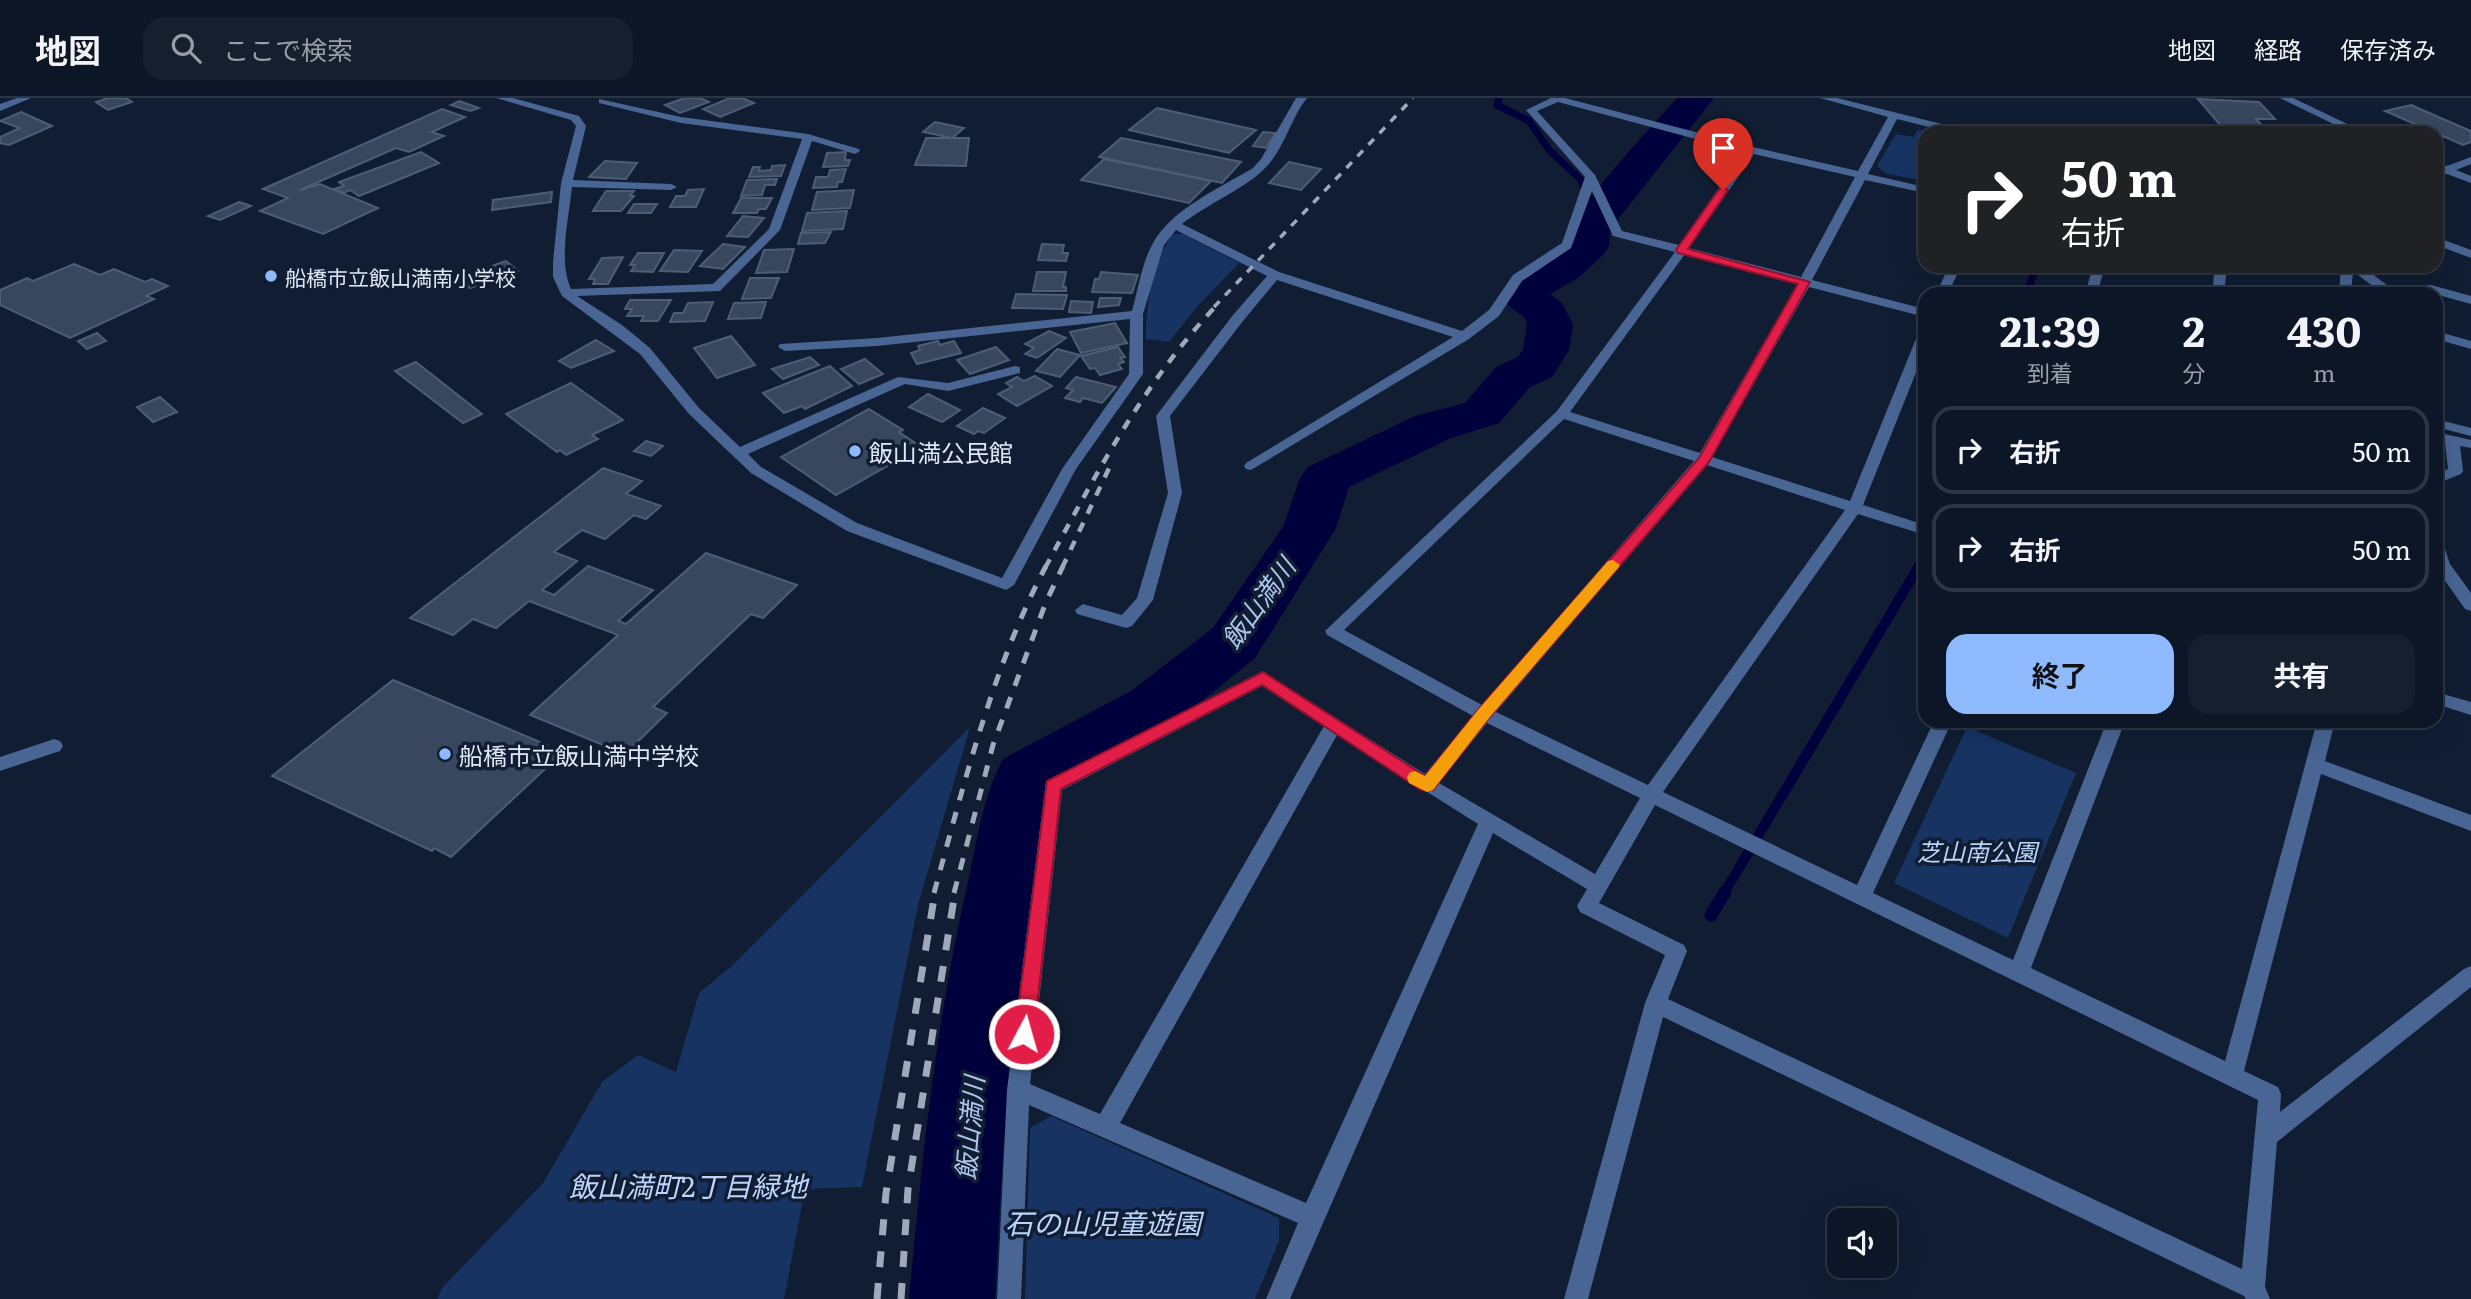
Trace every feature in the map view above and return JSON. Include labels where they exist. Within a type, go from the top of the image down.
[{"type":"street","points":[[0,108],[26,98]]},
{"type":"street","points":[[501,98],[584,113]]},
{"type":"street","points":[[622,105],[641,98]]},
{"type":"street","points":[[855,151],[808,137],[681,120],[604,99],[584,113],[567,183],[559,277],[566,293],[579,305],[617,328],[645,351],[694,411],[756,470],[852,527],[1006,585],[1069,469],[1136,374],[1137,314],[1158,244],[1174,225],[1195,208],[1266,161],[1295,105],[1302,98]]},
{"type":"street","points":[[1825,98],[1938,126]]},
{"type":"street","points":[[2285,98],[2346,126]]},
{"type":"street","points":[[1918,188],[1751,150],[1557,99],[1531,110],[1591,177],[1617,233],[1918,311]]},
{"type":"street","points":[[1427,785],[1484,714],[1704,459],[1805,282],[1894,115]]},
{"type":"street","points":[[566,293],[716,288],[774,230],[808,137]]},
{"type":"street","points":[[1656,1003],[2255,1293],[2270,1094],[1484,714],[1333,631],[1562,414],[1682,250],[1751,150]]},
{"type":"street","points":[[2443,172],[2471,160]]},
{"type":"street","points":[[2443,172],[2471,180]]},
{"type":"street","points":[[1251,466],[1464,336],[1494,313],[1517,278],[1567,245],[1591,177]]},
{"type":"street","points":[[567,183],[671,187]]},
{"type":"street","points":[[1174,225],[1275,275],[1464,336]]},
{"type":"street","points":[[2443,244],[2471,254]]},
{"type":"street","points":[[2364,273],[2383,287]]},
{"type":"street","points":[[1083,610],[1126,622],[1145,600],[1175,493],[1163,416],[1238,318],[1275,275]]},
{"type":"street","points":[[2443,292],[2471,300]]},
{"type":"street","points":[[785,347],[877,342],[1137,314]]},
{"type":"street","points":[[2443,337],[2471,345]]},
{"type":"street","points":[[1576,1299],[1656,1003],[1677,951],[1587,906],[1652,794],[1855,508],[1918,351]]},
{"type":"street","points":[[737,454],[903,380],[948,387],[1015,370]]},
{"type":"street","points":[[1562,414],[1918,528]]},
{"type":"street","points":[[2443,425],[2471,432]]},
{"type":"street","points":[[2443,437],[2471,444]]},
{"type":"street","points":[[2443,476],[2456,471],[2452,439]]},
{"type":"street","points":[[2443,566],[2471,605]]},
{"type":"street","points":[[1009,1299],[1018,1090],[1053,786],[1263,678],[1427,785],[1599,886]]},
{"type":"street","points":[[2443,700],[2471,709]]},
{"type":"street","points":[[1106,1126],[1333,726]]},
{"type":"street","points":[[1862,895],[1940,728]]},
{"type":"street","points":[[2019,971],[2113,728]]},
{"type":"street","points":[[2232,1075],[2324,728]]},
{"type":"street","points":[[0,764],[54,746]]},
{"type":"street","points":[[2315,764],[2471,822]]},
{"type":"street","points":[[1278,1299],[1489,822]]},
{"type":"street","points":[[2266,1137],[2471,975]]},
{"type":"street","points":[[1018,1090],[1312,1217]]},
{"type":"green space","points":[[1918,129],[1918,180],[1885,173],[1877,166],[1896,134],[1914,137]]},
{"type":"green space","points":[[1173,234],[1183,234],[1239,263],[1195,309],[1169,342],[1146,339],[1147,313],[1155,270]]},
{"type":"green space","name":"飯山満町2丁目緑地","points":[[970,727],[918,905],[862,1187],[805,1189],[784,1299],[437,1299],[442,1288],[543,1183],[602,1082],[638,1055],[676,1072],[699,993],[733,965]]},
{"type":"green space","name":"芝山南公園","points":[[1967,728],[2076,773],[2008,938],[1894,883]]},
{"type":"green space","name":"石の山児童遊園","points":[[1051,1116],[1279,1218],[1279,1241],[1255,1299],[1025,1299],[1030,1128]]},
{"type":"building","points":[[108,98],[126,98],[132,102],[108,110],[96,102]]},
{"type":"building","points":[[685,98],[700,98],[709,102],[680,113],[665,105]]},
{"type":"building","points":[[730,98],[742,98],[754,103],[720,117],[703,109]]},
{"type":"building","points":[[2198,99],[2259,102],[2275,119],[2256,119],[2262,126],[2221,126]]},
{"type":"building","points":[[459,101],[479,108],[470,111],[451,105]]},
{"type":"building","points":[[2411,105],[2471,131],[2471,142],[2463,145],[2443,136],[2443,126],[2419,126],[2385,111]]},
{"type":"building","points":[[1157,108],[1256,130],[1229,153],[1129,130]]},
{"type":"building","points":[[442,109],[465,117],[432,132],[444,136],[409,152],[396,148],[300,190],[320,184],[378,208],[323,234],[260,211],[288,198],[263,189]]},
{"type":"building","points":[[21,112],[52,126],[9,145],[0,143],[0,137],[20,128],[0,121]]},
{"type":"building","points":[[935,122],[964,128],[952,138],[923,132]]},
{"type":"building","points":[[1263,132],[1276,133],[1266,148],[1253,146]]},
{"type":"building","points":[[926,138],[969,138],[966,166],[915,165]]},
{"type":"building","points":[[1121,138],[1241,162],[1222,183],[1099,157]]},
{"type":"building","points":[[421,152],[439,163],[359,196],[350,190],[344,193],[334,189],[344,186],[339,182]]},
{"type":"building","points":[[846,152],[845,160],[850,160],[848,166],[823,167],[827,153]]},
{"type":"building","points":[[1104,159],[1211,181],[1189,203],[1081,180]]},
{"type":"building","points":[[605,161],[637,163],[626,179],[589,177]]},
{"type":"building","points":[[1289,162],[1321,169],[1301,190],[1269,183]]},
{"type":"building","points":[[785,165],[781,176],[749,177],[753,167],[760,167],[759,171]]},
{"type":"building","points":[[846,169],[842,182],[838,182],[837,187],[813,188],[816,177],[828,177],[830,170]]},
{"type":"building","points":[[777,179],[775,185],[765,185],[762,195],[741,196],[747,180]]},
{"type":"building","points":[[704,189],[696,207],[670,207],[676,196],[685,196],[688,190]]},
{"type":"building","points":[[854,190],[850,208],[812,210],[817,192]]},
{"type":"building","points":[[606,191],[634,191],[630,196],[634,196],[621,211],[593,211]]},
{"type":"building","points":[[552,192],[551,202],[492,210],[493,200]]},
{"type":"building","points":[[741,198],[772,198],[766,209],[759,209],[757,213],[733,213]]},
{"type":"building","points":[[239,202],[251,206],[220,220],[208,216]]},
{"type":"building","points":[[634,204],[657,204],[651,213],[628,213]]},
{"type":"building","points":[[847,211],[843,229],[802,231],[807,213]]},
{"type":"building","points":[[743,216],[764,218],[748,237],[727,236]]},
{"type":"building","points":[[831,232],[825,243],[798,244],[801,233]]},
{"type":"building","points":[[723,244],[745,247],[723,269],[700,266]]},
{"type":"building","points":[[1042,244],[1064,245],[1062,253],[1068,253],[1066,261],[1038,260]]},
{"type":"building","points":[[794,249],[787,272],[756,273],[764,250]]},
{"type":"building","points":[[674,250],[702,251],[688,272],[660,271]]},
{"type":"building","points":[[638,253],[664,253],[653,272],[631,271],[635,265],[630,265]]},
{"type":"building","points":[[623,257],[608,284],[593,284],[595,279],[589,279],[602,258]]},
{"type":"building","points":[[506,261],[518,271],[470,288],[458,278]]},
{"type":"building","points":[[74,264],[100,275],[114,269],[145,282],[152,279],[168,286],[146,296],[154,299],[70,338],[0,305],[0,290],[27,278],[33,281]]},
{"type":"building","points":[[1037,272],[1066,272],[1063,287],[1066,287],[1066,291],[1033,291]]},
{"type":"building","points":[[1101,272],[1138,275],[1132,293],[1092,292],[1095,279],[1099,279]]},
{"type":"building","points":[[750,278],[779,278],[771,298],[742,299]]},
{"type":"building","points":[[1016,294],[1067,295],[1063,309],[1012,308]]},
{"type":"building","points":[[1100,298],[1121,298],[1119,305],[1098,307]]},
{"type":"building","points":[[630,300],[671,300],[658,321],[641,321],[644,316],[627,316],[632,309],[625,309]]},
{"type":"building","points":[[1071,301],[1093,302],[1091,313],[1069,312]]},
{"type":"building","points":[[713,302],[705,321],[670,322],[674,313],[683,313],[688,303]]},
{"type":"building","points":[[766,302],[761,318],[728,319],[734,303]]},
{"type":"building","points":[[1115,323],[1127,343],[1081,353],[1070,332]]},
{"type":"building","points":[[1049,331],[1066,338],[1037,358],[1025,354],[1034,348],[1025,344]]},
{"type":"building","points":[[97,333],[106,341],[87,349],[78,341]]},
{"type":"building","points":[[731,336],[755,365],[717,378],[694,348]]},
{"type":"building","points":[[596,340],[614,351],[571,368],[559,361]]},
{"type":"building","points":[[938,341],[940,345],[954,341],[961,353],[917,364],[911,353],[920,350],[918,346]]},
{"type":"building","points":[[996,347],[1009,360],[970,374],[957,360]]},
{"type":"building","points":[[1118,347],[1125,357],[1120,358],[1124,362],[1118,364],[1122,369],[1100,375],[1095,368],[1090,369],[1081,356]]},
{"type":"building","points":[[1057,349],[1080,355],[1060,377],[1036,371]]},
{"type":"building","points":[[810,357],[819,365],[783,379],[772,369]]},
{"type":"building","points":[[865,359],[883,374],[859,384],[841,369]]},
{"type":"building","points":[[416,362],[482,414],[463,423],[395,371]]},
{"type":"building","points":[[830,366],[852,386],[805,409],[802,406],[784,413],[763,393]]},
{"type":"building","points":[[1035,376],[1052,386],[1017,406],[998,394],[1012,387],[1006,383],[1017,377],[1024,381]]},
{"type":"building","points":[[1076,377],[1116,387],[1102,403],[1083,398],[1080,402],[1065,398],[1073,390],[1066,388]]},
{"type":"building","points":[[571,383],[623,420],[592,435],[598,439],[566,455],[560,450],[557,452],[506,414]]},
{"type":"building","points":[[928,394],[960,410],[942,422],[909,407]]},
{"type":"building","points":[[160,397],[177,412],[153,422],[137,407]]},
{"type":"building","points":[[983,408],[1005,418],[984,433],[978,431],[974,434],[957,426]]},
{"type":"building","points":[[869,409],[903,430],[899,432],[921,447],[836,495],[781,457]]},
{"type":"building","points":[[646,441],[663,446],[651,456],[634,451]]},
{"type":"building","points":[[603,468],[642,481],[626,494],[661,506],[646,519],[634,515],[605,539],[582,530],[554,552],[577,561],[542,590],[554,595],[588,566],[653,590],[618,621],[626,624],[706,553],[797,585],[763,618],[751,614],[653,707],[667,713],[625,754],[530,715],[618,635],[529,601],[496,628],[473,619],[453,635],[410,618]]},
{"type":"building","points":[[393,680],[547,745],[545,748],[561,754],[451,857],[434,848],[432,851],[272,776]]},
{"type":"waterway","points":[[1499,98],[1497,105],[1529,121],[1549,150],[1580,179],[1599,218]]},
{"type":"waterway","name":"飯山満川","points":[[952,1299],[973,1053],[999,897],[1026,777],[1153,707],[1234,643],[1309,528],[1326,478],[1433,427],[1482,413],[1513,377],[1535,367],[1546,350],[1550,325],[1546,312],[1525,297],[1537,281],[1563,269],[1588,246],[1589,232],[1602,212],[1696,98]]},
{"type":"waterway","points":[[2029,287],[2034,273]]},
{"type":"waterway","points":[[1724,893],[1918,568]]},
{"type":"waterway","points":[[1711,915],[1725,892]]},
{"type":"railway","points":[[1214,307],[1413,98]]},
{"type":"railway","points":[[1045,568],[1143,398],[1190,335],[1216,306]]},
{"type":"railway","points":[[1062,568],[1111,464]]},
{"type":"railway","points":[[954,893],[993,745],[1046,602],[1063,566]]},
{"type":"railway","points":[[934,893],[995,685],[1027,604],[1045,568]]},
{"type":"railway","points":[[877,1299],[886,1193],[935,892]]},
{"type":"railway","points":[[901,1299],[908,1189],[955,892]]},
{"type":"slow traffic","points":[[1415,778],[1427,785],[1484,714],[1613,565]]},
{"type":"place","name":"船橋市立飯山満南小学校","points":[[271,276]]},
{"type":"place","name":"飯山満公民館","points":[[855,451]]},
{"type":"place","name":"船橋市立飯山満中学校","points":[[445,754]]},
{"type":"route","points":[[1024,1034],[1053,786],[1263,678],[1427,785],[1484,714],[1704,459],[1805,282],[1682,250],[1723,190]]}]
